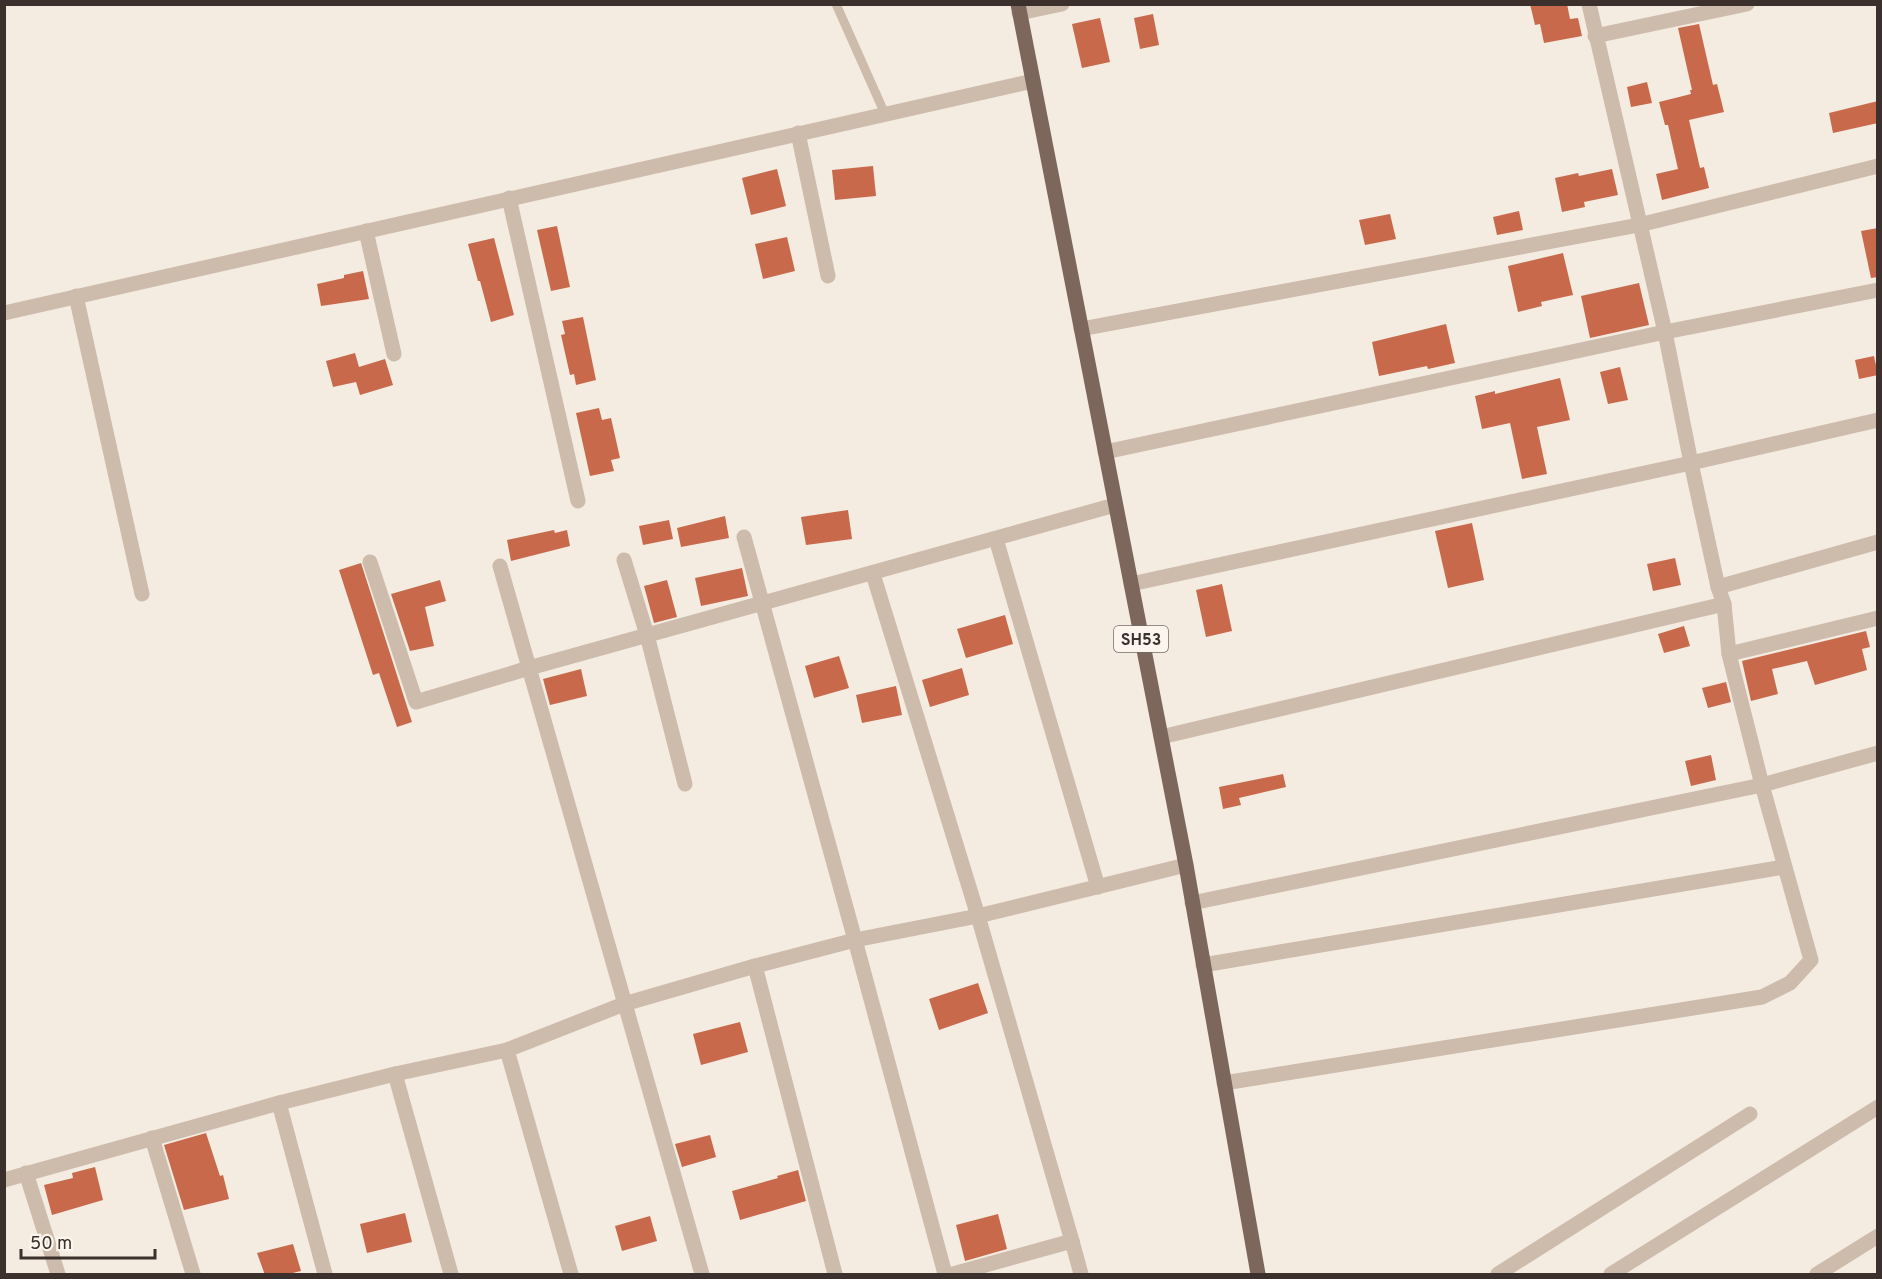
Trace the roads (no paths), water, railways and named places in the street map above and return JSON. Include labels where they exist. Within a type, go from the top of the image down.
[{"type":"main road","name":"SH53","points":[[1019,9],[1186,865],[1258,1275]]},
{"type":"street","points":[[1019,9],[1062,4]]},
{"type":"street","points":[[1224,1083],[1762,997],[1790,983],[1811,960],[1761,785],[1729,654],[1724,604],[1718,587],[1691,463],[1665,332],[1589,4]]},
{"type":"street","points":[[1595,36],[1747,4]]},
{"type":"street","points":[[4,312],[1033,81]]},
{"type":"street","points":[[798,133],[828,276]]},
{"type":"street","points":[[1081,329],[1639,225],[1878,166]]},
{"type":"street","points":[[509,198],[578,501]]},
{"type":"street","points":[[366,231],[394,354]]},
{"type":"street","points":[[1105,452],[1665,332],[1878,290]]},
{"type":"street","points":[[76,296],[142,594]]},
{"type":"street","points":[[1131,584],[1691,463],[1878,420]]},
{"type":"street","points":[[370,562],[416,702],[529,668],[1115,505]]},
{"type":"street","points":[[744,537],[945,1275]]},
{"type":"street","points":[[996,539],[1098,887]]},
{"type":"street","points":[[1718,587],[1878,542]]},
{"type":"street","points":[[624,560],[647,635],[685,784]]},
{"type":"street","points":[[500,566],[702,1275]]},
{"type":"street","points":[[873,574],[978,916],[1081,1275]]},
{"type":"street","points":[[1161,737],[1724,604]]},
{"type":"street","points":[[1729,654],[1878,618]]},
{"type":"street","points":[[1192,903],[1761,785],[1878,753]]},
{"type":"street","points":[[4,1180],[279,1103],[395,1074],[507,1050],[624,1004],[755,966],[855,940],[978,916],[1186,865]]},
{"type":"street","points":[[1203,965],[1784,867]]},
{"type":"street","points":[[755,966],[835,1275]]},
{"type":"street","points":[[507,1050],[571,1275]]},
{"type":"street","points":[[395,1074],[451,1275]]},
{"type":"street","points":[[279,1103],[324,1275]]},
{"type":"street","points":[[1611,1275],[1878,1107]]},
{"type":"street","points":[[1498,1275],[1750,1114]]},
{"type":"street","points":[[152,1138],[193,1275]]},
{"type":"street","points":[[26,1173],[58,1275]]},
{"type":"street","points":[[1817,1275],[1878,1236]]},
{"type":"street","points":[[953,1275],[1072,1241]]},
{"type":"lane","points":[[836,4],[885,114]]}]
